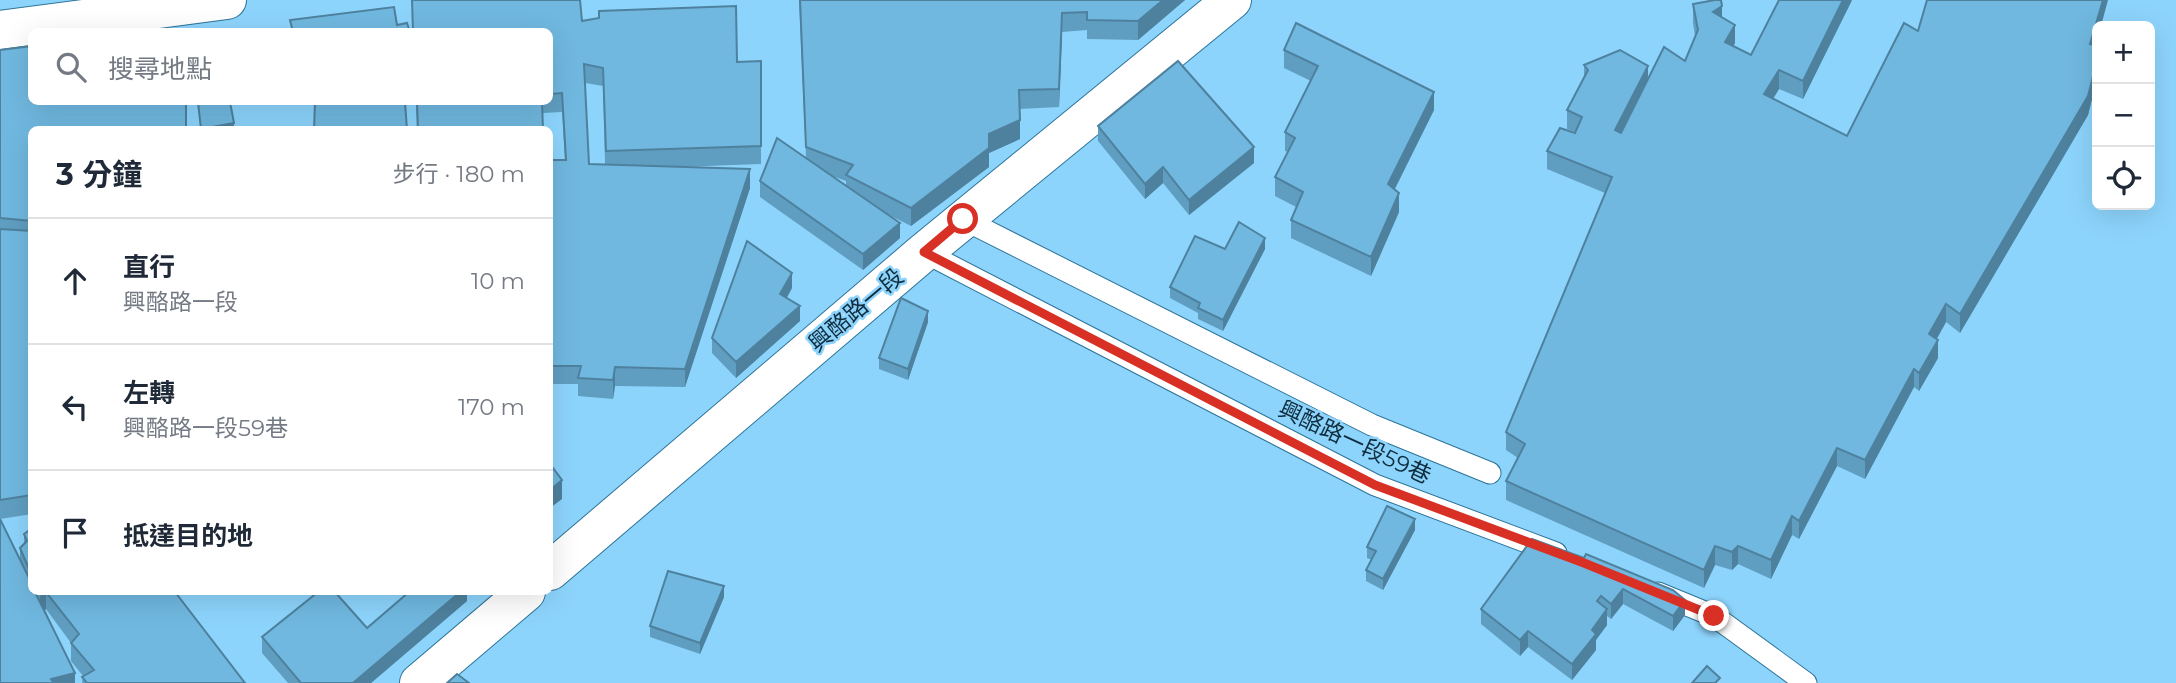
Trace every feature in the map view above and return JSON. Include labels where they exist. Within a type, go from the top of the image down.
[{"type":"street","points":[[29,0],[94,16]]},
{"type":"street","points":[[0,30],[181,3],[227,0]]},
{"type":"street","name":"興酪路一段","points":[[553,568],[963,219],[1232,0]]},
{"type":"street","points":[[419,683],[522,595]]},
{"type":"lane","points":[[963,219],[1372,425],[1490,473]]},
{"type":"lane","name":"興酪路一段59巷","points":[[924,252],[1375,485],[1570,558]]},
{"type":"lane","points":[[1643,587],[1714,616],[1806,683]]},
{"type":"building","points":[[412,0],[580,0],[582,21],[599,18],[599,11],[736,6],[737,62],[761,61],[761,146],[606,151],[603,68],[584,64],[589,164],[750,169],[685,369],[615,367],[613,380],[578,378],[581,366],[553,366],[553,160],[566,160],[562,93],[553,94],[553,28],[413,28]]},
{"type":"building","points":[[800,0],[1163,0],[1138,21],[1087,20],[1087,12],[1062,13],[1059,89],[1019,90],[1020,120],[989,134],[989,148],[911,208],[846,175],[853,165],[806,147]]},
{"type":"building","points":[[1721,0],[1722,6],[1713,12],[1735,25],[1725,42],[1751,55],[1779,0],[1843,0],[1803,81],[1779,70],[1764,94],[1847,136],[1904,23],[1918,31],[1927,0],[2103,0],[2097,21],[2092,21],[2092,80],[2088,96],[1960,314],[1946,304],[1929,334],[1938,340],[1919,373],[1914,369],[1865,460],[1837,448],[1799,521],[1792,516],[1771,560],[1738,546],[1732,552],[1715,546],[1704,570],[1506,481],[1525,444],[1506,432],[1612,177],[1547,151],[1560,128],[1575,133],[1582,117],[1567,110],[1588,70],[1584,65],[1620,50],[1648,66],[1615,130],[1621,133],[1664,47],[1685,61],[1698,30],[1693,4]]},
{"type":"building","points":[[394,7],[397,25],[407,23],[409,28],[292,28],[290,20]]},
{"type":"building","points":[[1296,23],[1434,92],[1388,184],[1399,193],[1371,257],[1291,220],[1303,192],[1275,177],[1295,138],[1285,132],[1318,66],[1284,50]]},
{"type":"building","points":[[28,46],[28,105],[186,105],[186,126],[28,126],[28,221],[0,218],[0,50]]},
{"type":"building","points":[[1178,61],[1254,147],[1189,200],[1163,167],[1145,184],[1098,126]]},
{"type":"building","points":[[198,105],[231,105],[234,123],[201,126]]},
{"type":"building","points":[[315,105],[405,105],[407,126],[314,126]]},
{"type":"building","points":[[417,105],[542,105],[543,126],[418,126]]},
{"type":"building","points":[[777,138],[900,223],[863,254],[760,181]]},
{"type":"building","points":[[1239,222],[1265,238],[1223,320],[1198,308],[1200,303],[1170,287],[1195,236],[1225,249]]},
{"type":"building","points":[[0,229],[28,231],[28,496],[0,500]]},
{"type":"building","points":[[747,241],[792,273],[780,294],[800,306],[736,362],[712,338]]},
{"type":"building","points":[[901,298],[928,311],[908,369],[879,358]]},
{"type":"building","points":[[553,468],[562,480],[553,488]]},
{"type":"building","points":[[1387,506],[1415,519],[1383,579],[1366,570],[1376,551],[1367,547]]},
{"type":"building","points":[[0,519],[28,576],[28,595],[36,595],[75,673],[51,679],[54,683],[0,683]]},
{"type":"building","points":[[28,531],[28,567],[20,548],[27,541],[24,534]]},
{"type":"building","points":[[1532,539],[1584,558],[1586,554],[1673,590],[1685,600],[1673,616],[1623,589],[1611,604],[1601,596],[1597,601],[1607,609],[1592,630],[1596,634],[1572,664],[1528,631],[1520,640],[1481,609]]},
{"type":"building","points":[[668,571],[724,586],[700,643],[650,626]]},
{"type":"building","points":[[48,595],[177,595],[245,683],[87,683],[82,677],[94,670],[71,643],[79,634]]},
{"type":"building","points":[[314,595],[338,595],[367,628],[406,595],[456,595],[353,683],[301,683],[262,637]]},
{"type":"building","points":[[1707,666],[1720,678],[1715,683],[1692,683]]},
{"type":"building","points":[[457,674],[469,683],[447,683]]},
{"type":"route","points":[[963,219],[924,252],[1375,485],[1584,563],[1714,616]]}]
